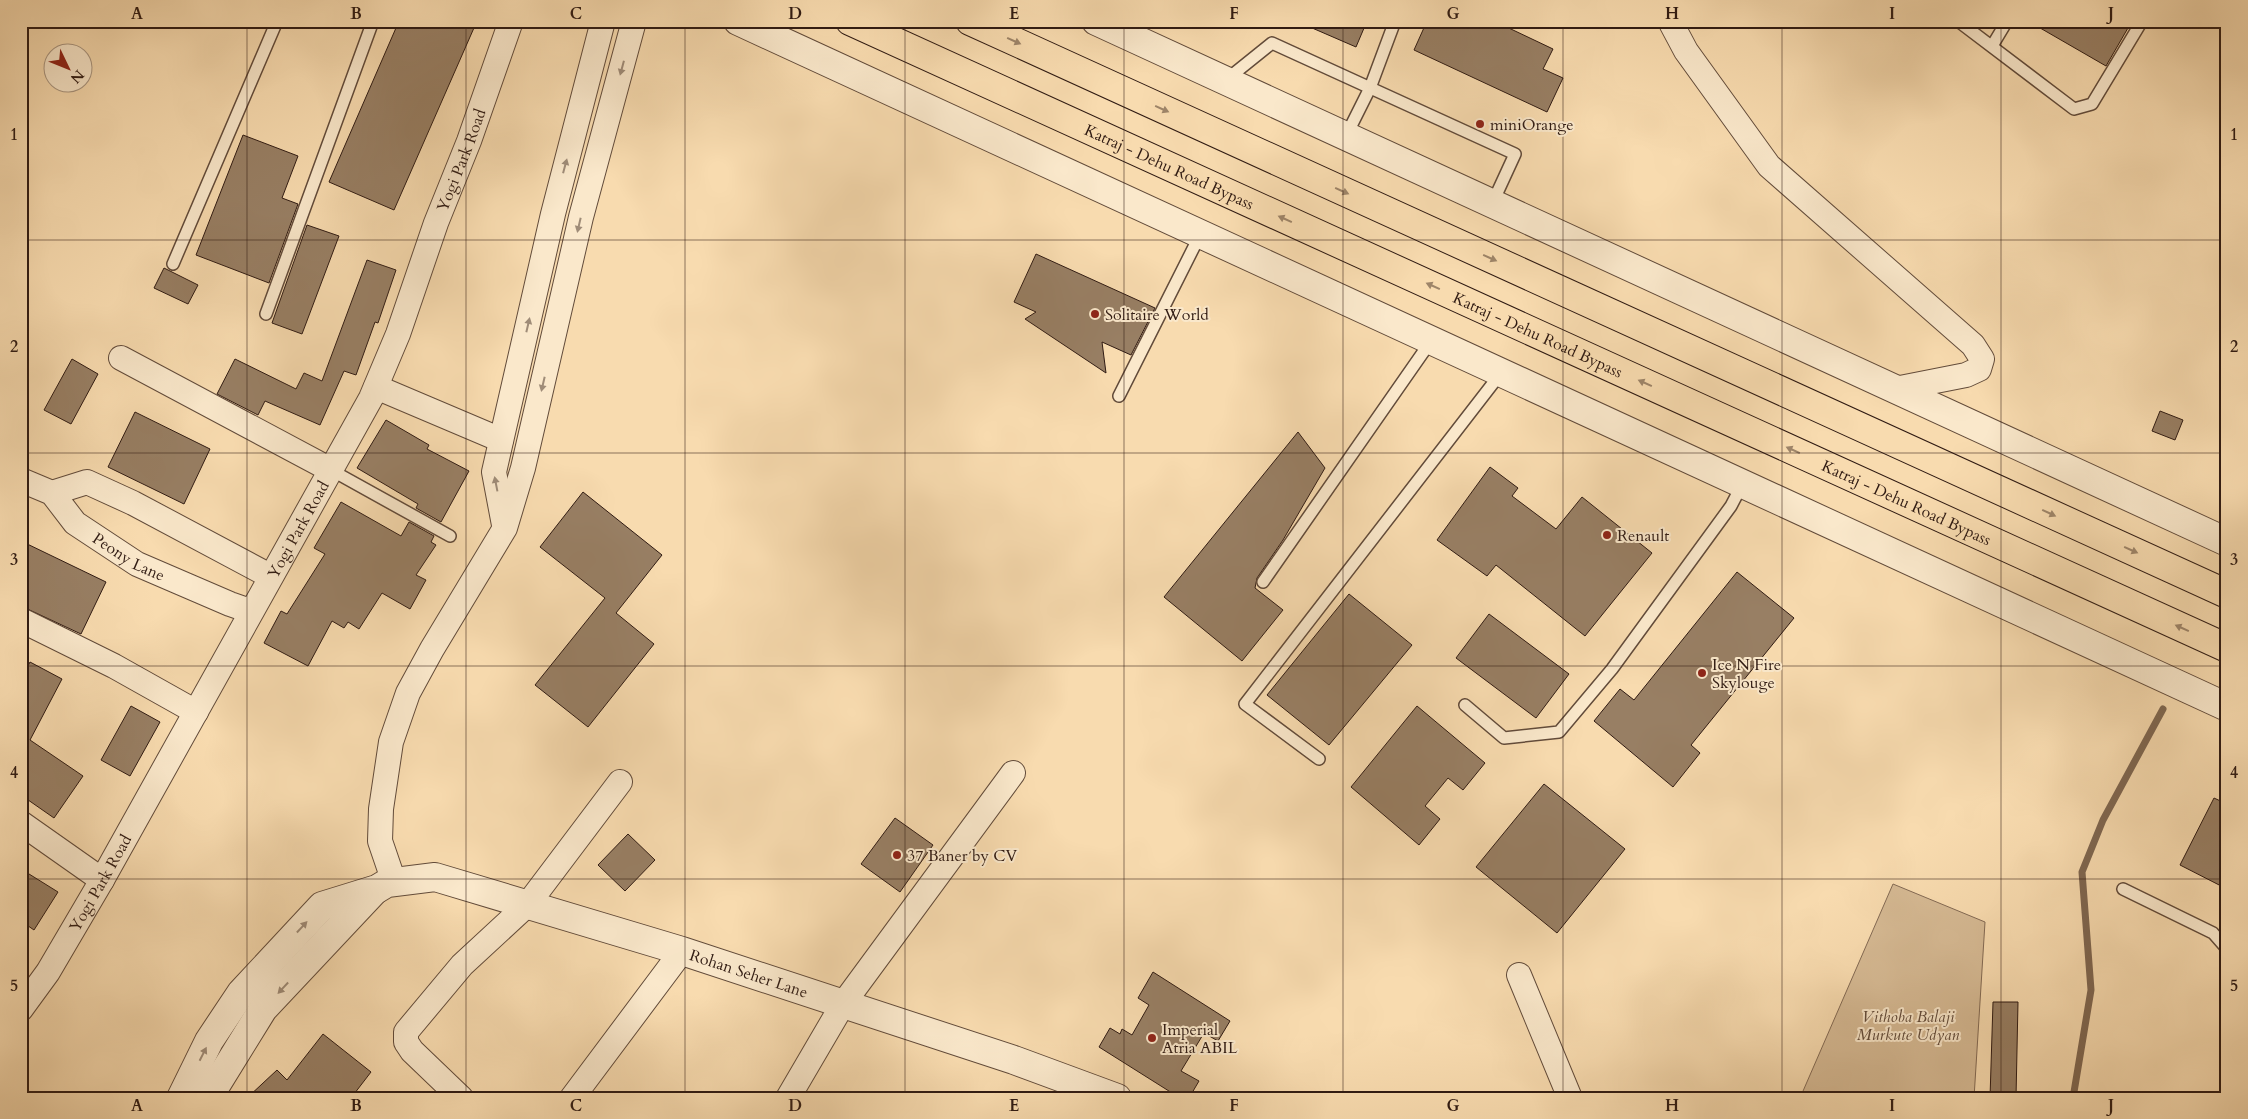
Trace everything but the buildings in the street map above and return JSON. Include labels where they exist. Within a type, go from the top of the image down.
[{"type":"highway","name":"Katraj - Dehu Road Bypass","points":[[850,21],[2227,648]]},
{"type":"highway","points":[[970,21],[2227,594]]},
{"type":"street","name":"Yogi Park Road","points":[[21,1009],[48,972],[102,880],[376,387],[398,334],[436,223],[469,141],[511,21]]},
{"type":"street","points":[[505,528],[494,472],[553,214],[603,21]]},
{"type":"street","points":[[208,1098],[263,1009],[385,885],[380,841],[381,809],[391,742],[408,693],[432,649],[505,528],[523,468],[581,217],[634,21]]},
{"type":"street","points":[[738,21],[1202,233],[2227,707]]},
{"type":"street","points":[[1096,21],[2227,542]]},
{"type":"street","points":[[1670,21],[1686,51],[1769,166],[1973,345],[1982,359],[1979,369],[1966,375],[1895,389]]},
{"type":"street","points":[[121,358],[331,470]]},
{"type":"street","points":[[376,387],[501,440]]},
{"type":"street","name":"Peony Lane","points":[[21,480],[52,493],[75,523],[136,564],[250,611]]},
{"type":"street","points":[[52,493],[87,482],[133,503],[270,576]]},
{"type":"street","points":[[21,620],[114,666],[196,712]]},
{"type":"street","points":[[788,1098],[843,1004],[1014,773]]},
{"type":"street","points":[[461,1098],[412,1051],[406,1042],[406,1032],[462,965],[528,904],[620,782]]},
{"type":"street","points":[[21,824],[102,880]]},
{"type":"street","name":"Rohan Seher Lane","points":[[181,1098],[209,1041],[241,992],[322,906],[385,885],[435,877],[682,951],[1014,1060],[1118,1098]]},
{"type":"street","points":[[572,1098],[682,951]]},
{"type":"street","points":[[1519,975],[1570,1098]]},
{"type":"lane","points":[[173,264],[277,21]]},
{"type":"lane","points":[[266,314],[373,21]]},
{"type":"lane","points":[[1346,136],[1370,88],[1395,21]]},
{"type":"lane","points":[[1958,21],[2074,109],[2092,104],[2142,21]]},
{"type":"lane","points":[[1992,46],[2007,21]]},
{"type":"lane","points":[[1225,81],[1272,43],[1514,154],[1492,204]]},
{"type":"lane","points":[[1120,396],[1202,233]]},
{"type":"lane","points":[[1263,582],[1432,340]]},
{"type":"lane","points":[[1319,759],[1245,704],[1502,372]]},
{"type":"lane","points":[[331,470],[450,536]]},
{"type":"lane","points":[[1465,705],[1504,738],[1559,732],[1612,669],[1731,506],[1743,483]]},
{"type":"lane","points":[[2123,888],[2213,933],[2227,948]]},
{"type":"green space","name":"Vithoba Balaji Murkute Udyan","points":[[1893,884],[1985,922],[1974,1098],[1800,1098]]},
{"type":"waterway","points":[[2073,1098],[2091,990],[2082,872],[2103,820],[2163,709]]},
{"type":"place","name":"miniOrange","points":[[1480,124]]},
{"type":"place","name":"Solitaire World","points":[[1095,314]]},
{"type":"place","name":"Renault","points":[[1607,535]]},
{"type":"place","name":"Ice N Fire Skylouge","points":[[1702,673]]},
{"type":"place","name":"37 Baner by CV","points":[[897,855]]},
{"type":"place","name":"Imperial Atria ABIL","points":[[1152,1038]]}]
